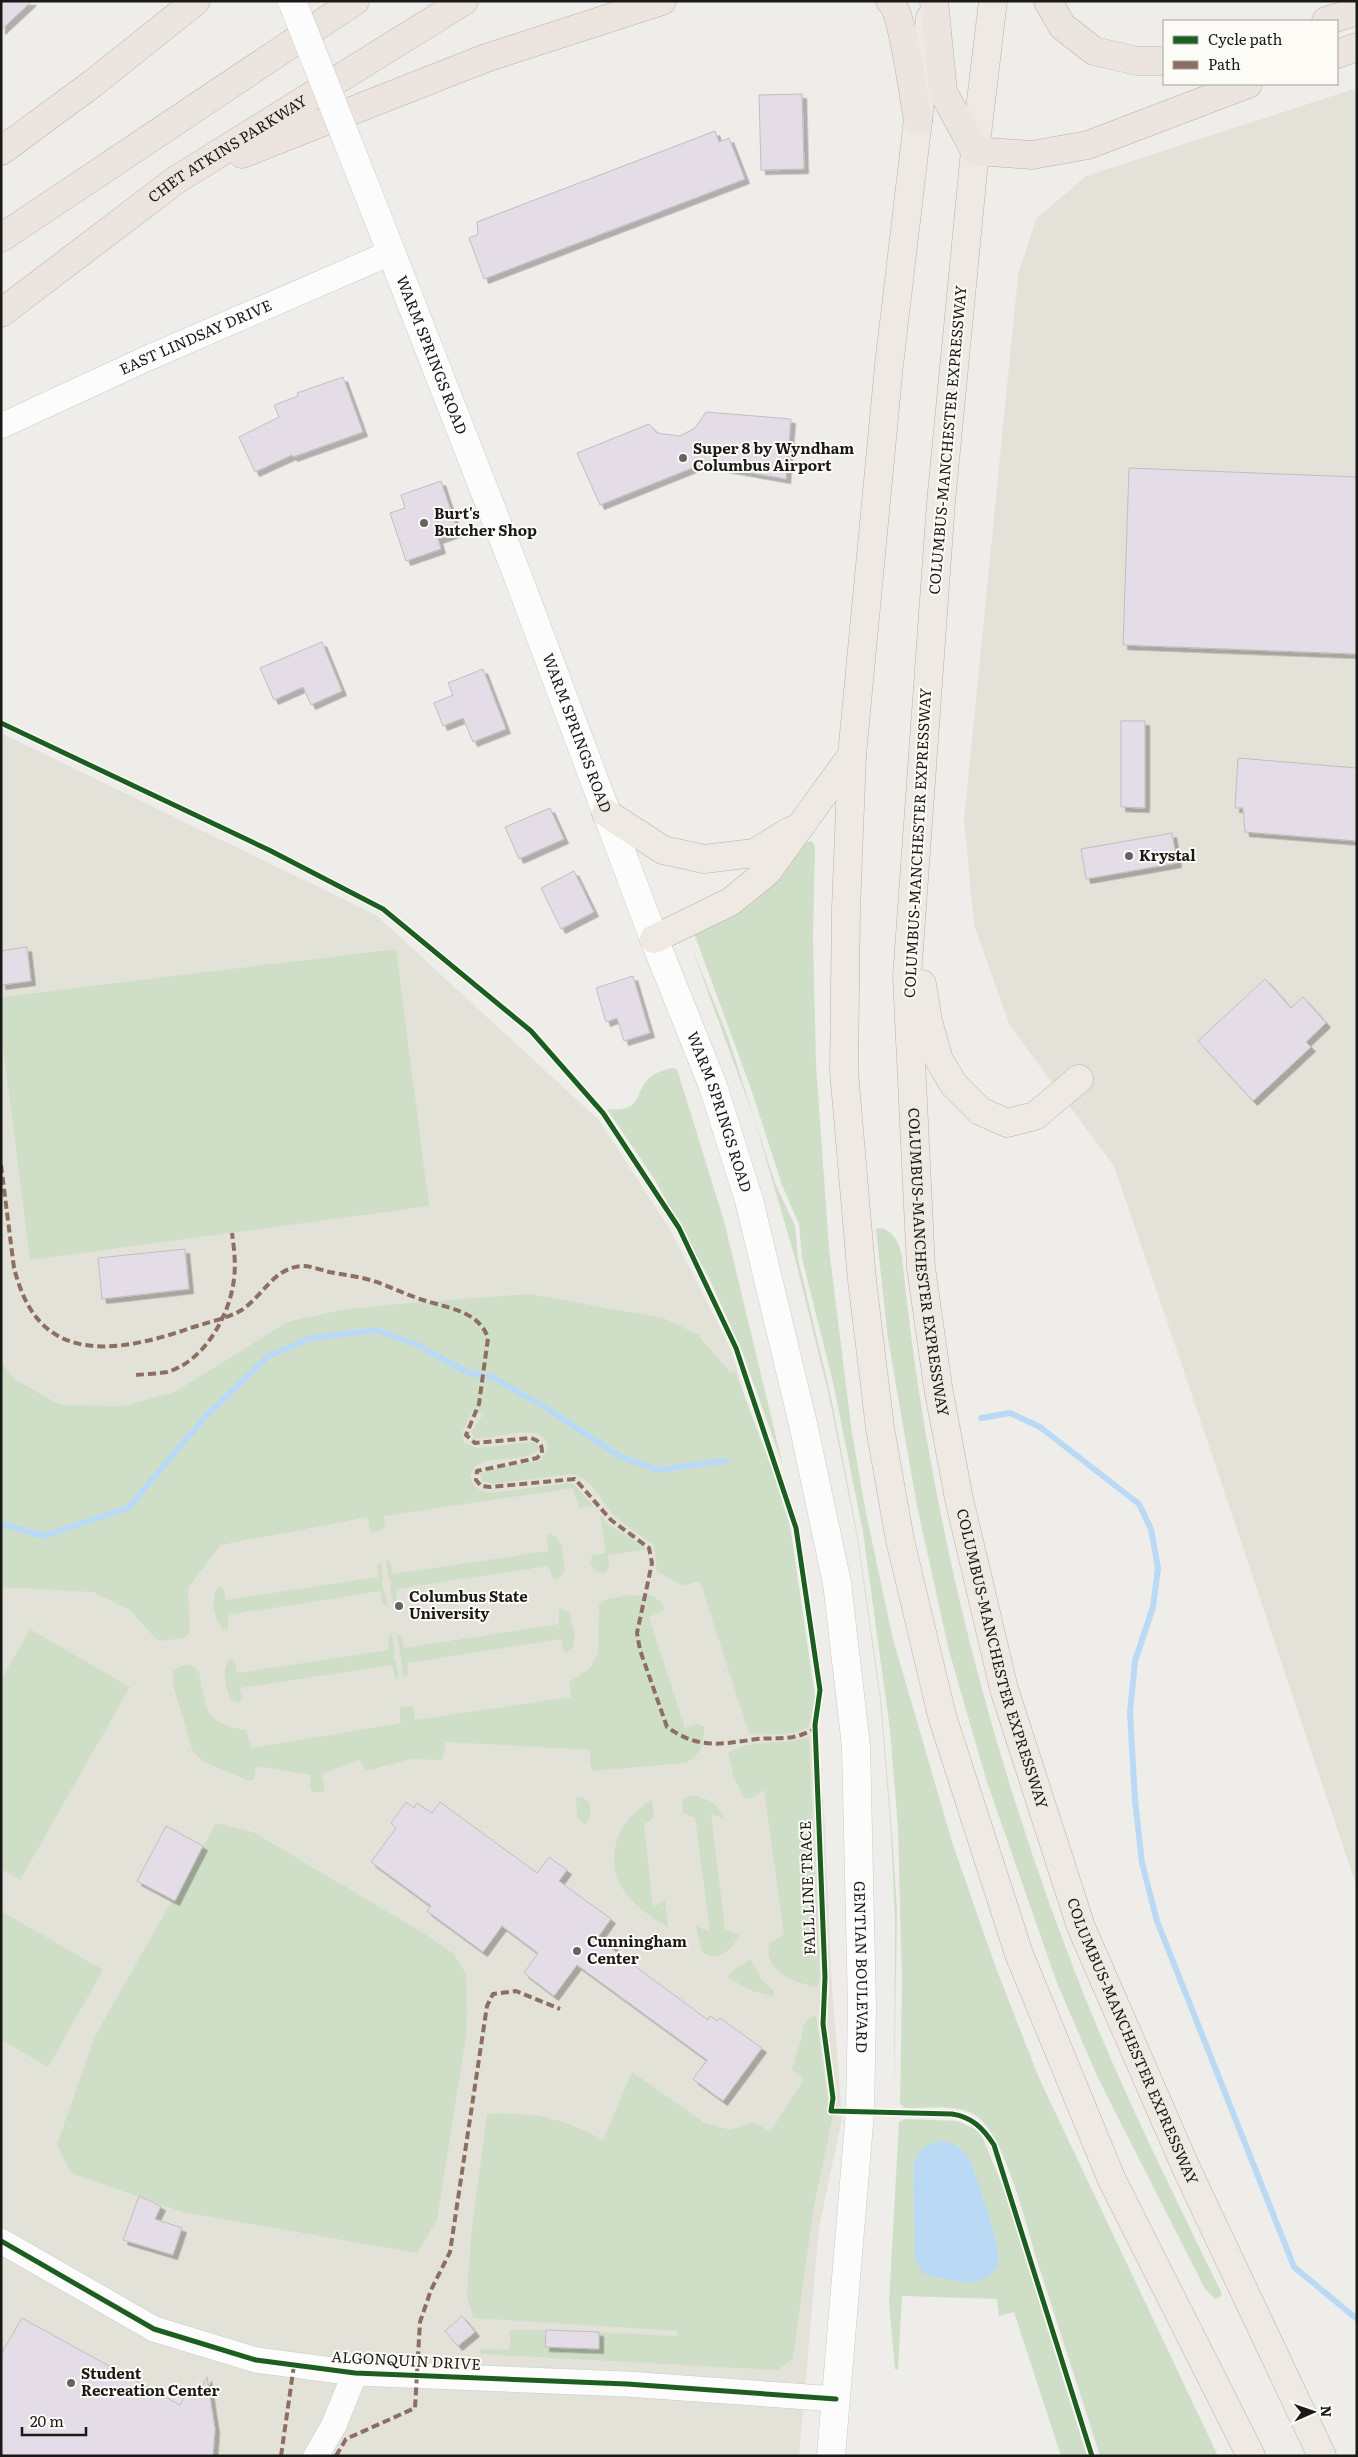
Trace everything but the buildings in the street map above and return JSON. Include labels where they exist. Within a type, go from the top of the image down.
[{"type":"highway","points":[[1,151],[92,84],[196,1]]},
{"type":"highway","points":[[1,238],[355,1]]},
{"type":"highway","name":"CHET ATKINS PARKWAY","points":[[1,313],[176,180],[464,1]]},
{"type":"highway","points":[[176,180],[486,58],[662,1]]},
{"type":"highway","points":[[890,1],[894,5],[902,34],[918,121]]},
{"type":"highway","points":[[933,1],[889,365],[852,755],[846,910],[844,1071],[862,1280],[880,1428],[900,1540],[942,1716],[1019,1954],[1111,2178],[1250,2456]]},
{"type":"highway","points":[[933,1],[943,92],[975,151],[1032,155],[1088,145],[1245,85]]},
{"type":"highway","name":"COLUMBUS-MANCHESTER EXPRESSWAY","points":[[994,1],[975,151],[940,502],[907,977],[921,1268],[938,1387],[959,1499],[1004,1690],[1081,1926],[1187,2170],[1322,2454]]},
{"type":"highway","points":[[1048,1],[1062,26],[1094,50],[1137,61],[1163,61]]},
{"type":"highway","points":[[1329,20],[1357,11]]},
{"type":"highway","points":[[1338,54],[1357,47]]},
{"type":"highway","points":[[654,939],[730,902],[767,872],[852,755]]},
{"type":"highway","points":[[606,812],[663,850],[704,859],[754,853],[802,824]]},
{"type":"highway","points":[[911,918],[928,1021],[939,1060],[954,1085],[980,1110],[1006,1122],[1035,1116],[1078,1079]]},
{"type":"main road","name":"WARM SPRINGS ROAD","points":[[292,1],[515,569],[654,939],[713,1086],[749,1200],[814,1480]]},
{"type":"main road","name":"GENTIAN BOULEVARD","points":[[814,1480],[837,1583],[856,1746],[862,2007],[860,2112],[831,2456]]},
{"type":"street","name":"EAST LINDSAY DRIVE","points":[[1,426],[148,358],[390,253]]},
{"type":"street","name":"ALGONQUIN DRIVE","points":[[1,2241],[154,2329],[256,2360],[355,2373],[627,2384],[836,2399]]},
{"type":"street","points":[[316,2456],[334,2425],[355,2373]]},
{"type":"shaded area","points":[[1357,88],[1357,1888],[1114,1166],[1010,1026],[974,925],[964,820],[1018,275],[1036,219],[1086,176]]},
{"type":"shaded area","name":"Columbus State University","points":[[1,733],[376,915],[599,1120],[671,1231],[731,1349],[780,1518],[814,1695],[825,1826],[831,1972],[842,2118],[819,2228],[799,2456],[1,2456]]},
{"type":"green space","points":[[812,841],[815,846],[813,938],[816,1064],[829,1248],[852,1433],[866,1513],[893,1639],[953,1845],[996,1968],[1039,2078],[1218,2456],[1100,2456],[1014,2183],[998,2144],[989,2129],[972,2113],[944,2107],[905,2108],[900,2104],[902,1982],[898,1827],[890,1730],[863,1532],[833,1382],[802,1258],[799,1224],[782,1185],[751,1089],[694,933],[780,874],[805,843]]},
{"type":"green space","points":[[690,943],[728,1037],[775,1183],[795,1226],[798,1259],[831,1397],[858,1538],[881,1699],[892,1832],[897,1911],[894,2102],[895,1920],[891,1833],[880,1699],[857,1537],[829,1396],[795,1258],[754,1118]]},
{"type":"green space","points":[[396,949],[429,1206],[30,1260],[1,1031],[1,997]]},
{"type":"green space","points":[[671,1068],[677,1069],[724,1221],[783,1466],[742,1351],[709,1278],[655,1180],[607,1109],[628,1108],[637,1099],[642,1088],[652,1076]]},
{"type":"green space","points":[[882,1228],[896,1239],[902,1256],[913,1351],[946,1539],[967,1632],[1019,1815],[1050,1906],[1116,2071],[1222,2294],[1215,2299],[1204,2287],[1097,2076],[1057,1983],[986,1779],[949,1651],[917,1506],[888,1339],[876,1229]]},
{"type":"green space","points":[[529,1294],[663,1318],[697,1334],[731,1373],[735,1371],[772,1469],[790,1526],[815,1696],[809,1726],[788,1734],[749,1734],[700,1581],[684,1586],[657,1572],[654,1545],[616,1517],[585,1480],[571,1474],[493,1484],[482,1481],[480,1475],[484,1471],[541,1460],[548,1447],[544,1439],[537,1434],[517,1433],[474,1438],[471,1432],[484,1413],[472,1412],[463,1430],[464,1443],[477,1448],[531,1442],[537,1444],[539,1450],[533,1454],[517,1458],[490,1461],[475,1466],[470,1476],[472,1483],[477,1488],[490,1493],[569,1483],[575,1485],[593,1506],[579,1508],[573,1488],[384,1516],[385,1529],[373,1532],[370,1530],[368,1517],[221,1545],[188,1588],[190,1632],[184,1638],[160,1641],[155,1638],[130,1610],[93,1592],[1,1587],[1,1363],[16,1380],[60,1405],[123,1406],[175,1392],[287,1322],[341,1310]]},
{"type":"green space","points":[[600,1515],[609,1525],[645,1547],[645,1550],[608,1555],[609,1568],[605,1573],[598,1572],[590,1564],[592,1555],[606,1553]]},
{"type":"green space","points":[[549,1534],[556,1536],[562,1546],[565,1570],[557,1581],[552,1577],[549,1566],[396,1589],[397,1601],[393,1605],[390,1588],[392,1583],[388,1577],[386,1560],[390,1562],[393,1574],[548,1551],[547,1536]]},
{"type":"green space","points":[[381,1561],[382,1583],[388,1606],[382,1603],[380,1591],[228,1615],[228,1629],[223,1629],[217,1620],[213,1602],[219,1586],[224,1588],[225,1600],[378,1577],[377,1565]]},
{"type":"green space","points":[[629,1595],[653,1596],[663,1604],[663,1611],[649,1617],[685,1728],[698,1724],[704,1727],[704,1739],[701,1748],[686,1763],[593,1771],[590,1764],[590,1750],[446,1742],[442,1760],[410,1759],[371,1770],[365,1769],[360,1760],[321,1774],[325,1789],[322,1792],[312,1792],[310,1787],[311,1775],[256,1766],[254,1779],[249,1781],[204,1762],[193,1752],[173,1685],[173,1672],[176,1669],[183,1665],[189,1665],[196,1669],[199,1672],[203,1695],[209,1712],[222,1723],[246,1730],[252,1748],[401,1723],[399,1710],[402,1707],[413,1706],[415,1720],[571,1697],[569,1682],[590,1668],[598,1653],[599,1605],[607,1599]]},
{"type":"green space","points":[[559,1608],[569,1612],[575,1634],[573,1648],[567,1653],[563,1649],[561,1639],[407,1663],[408,1675],[404,1677],[397,1634],[402,1636],[404,1648],[559,1624]]},
{"type":"green space","points":[[30,1629],[130,1687],[20,1880],[1,1869],[1,1680]]},
{"type":"green space","points":[[392,1634],[395,1652],[393,1657],[396,1661],[399,1679],[395,1678],[392,1665],[240,1688],[242,1700],[238,1703],[231,1700],[225,1674],[229,1660],[234,1660],[237,1673],[389,1650],[388,1637]]},
{"type":"green space","points":[[809,1738],[820,1977],[817,1987],[800,1983],[783,1975],[771,1962],[769,1944],[784,1934],[764,1790],[750,1799],[745,1798],[734,1779],[728,1753],[745,1745],[785,1742]]},
{"type":"green space","points":[[692,1795],[712,1802],[723,1818],[711,1814],[725,1929],[739,1935],[729,1950],[719,1956],[708,1955],[702,1952],[696,1926],[710,1931],[695,1818],[683,1813],[682,1802],[684,1798]]},
{"type":"green space","points":[[576,1797],[582,1797],[590,1804],[590,1817],[585,1825],[577,1818]]},
{"type":"green space","points":[[652,1800],[654,1817],[644,1825],[653,1908],[665,1900],[668,1928],[633,1902],[620,1884],[615,1870],[616,1843],[621,1831],[639,1809]]},
{"type":"green space","points":[[216,1823],[253,1832],[425,1934],[454,1954],[466,1974],[467,2030],[437,2220],[417,2253],[182,2212],[71,2173],[57,2144],[95,2036]]},
{"type":"green space","points":[[1,1911],[103,1970],[48,2067],[1,2040]]},
{"type":"green space","points":[[750,1959],[762,1980],[774,1991],[773,1996],[752,1991],[729,1978],[729,1974]]},
{"type":"green space","points":[[816,2016],[828,2100],[828,2114],[833,2115],[813,2211],[793,2358],[778,2370],[480,2354],[481,2349],[510,2350],[510,2330],[546,2330],[545,2347],[598,2349],[599,2332],[676,2336],[678,2331],[473,2318],[467,2295],[471,2236],[487,2114],[533,2115],[561,2121],[603,2140],[632,2072],[705,2123],[730,2130],[754,2122],[770,2132],[804,2079],[792,2069],[804,2024],[811,2017]]},
{"type":"green space","points":[[905,2119],[957,2121],[975,2129],[982,2136],[1004,2190],[1087,2456],[1061,2456],[1014,2312],[999,2316],[997,2299],[902,2296],[898,2369],[895,2369],[889,2303],[899,2122]]},
{"type":"water","points":[[943,2140],[957,2146],[968,2157],[996,2241],[999,2254],[997,2266],[987,2277],[976,2282],[954,2281],[925,2274],[915,2261],[913,2167],[917,2155],[923,2148]]},
{"type":"waterway","points":[[1,1524],[44,1536],[128,1508],[205,1417],[268,1356],[311,1338],[377,1330],[415,1344],[467,1372],[492,1377],[548,1409],[619,1456],[657,1470],[725,1461]]},
{"type":"waterway","points":[[981,1418],[1010,1413],[1040,1427],[1139,1504],[1151,1529],[1158,1568],[1153,1607],[1135,1661],[1130,1712],[1135,1800],[1142,1863],[1157,1921],[1294,2267],[1357,2319]]},
{"type":"marked path","points":[[1,1165],[14,1268],[23,1294],[27,1303],[41,1322],[57,1336],[76,1343],[118,1346],[161,1337],[226,1317],[248,1305],[284,1271],[303,1266],[371,1280],[470,1316],[484,1329],[488,1338],[479,1404],[466,1435],[475,1443],[531,1438],[540,1443],[542,1450],[542,1453],[537,1458],[477,1471],[476,1480],[481,1486],[490,1487],[575,1479],[611,1520],[649,1548],[652,1563],[637,1633],[640,1650],[667,1727],[690,1739],[711,1744],[793,1737],[815,1729]]},
{"type":"marked path","points":[[136,1375],[167,1372],[180,1367],[193,1358],[213,1335],[227,1307],[234,1279],[235,1267],[232,1233]]},
{"type":"marked path","points":[[336,2456],[346,2439],[415,2408],[420,2322],[431,2290],[450,2252],[487,2006],[493,1994],[516,1991],[560,2009]]},
{"type":"marked path","points":[[281,2456],[294,2365]]},
{"type":"cycle path","name":"FALL LINE TRACE","points":[[1,723],[269,850],[383,909],[531,1031],[603,1113],[679,1228],[736,1348],[796,1528],[820,1690],[815,1725],[825,1977],[823,2024],[833,2098],[831,2111],[959,2115],[976,2124],[990,2139],[994,2145],[1092,2456]]},
{"type":"cycle path","points":[[1,2241],[154,2329],[256,2360],[355,2373],[627,2384],[836,2399]]},
{"type":"place","name":"Super 8 by Wyndham Columbus Airport","points":[[683,458]]},
{"type":"place","name":"Burt's Butcher Shop","points":[[424,523]]},
{"type":"place","name":"Krystal","points":[[1129,856]]},
{"type":"place","name":"Columbus State University","points":[[399,1606]]},
{"type":"place","name":"Cunningham Center","points":[[577,1951]]},
{"type":"place","name":"Student Recreation Center","points":[[71,2383]]}]
